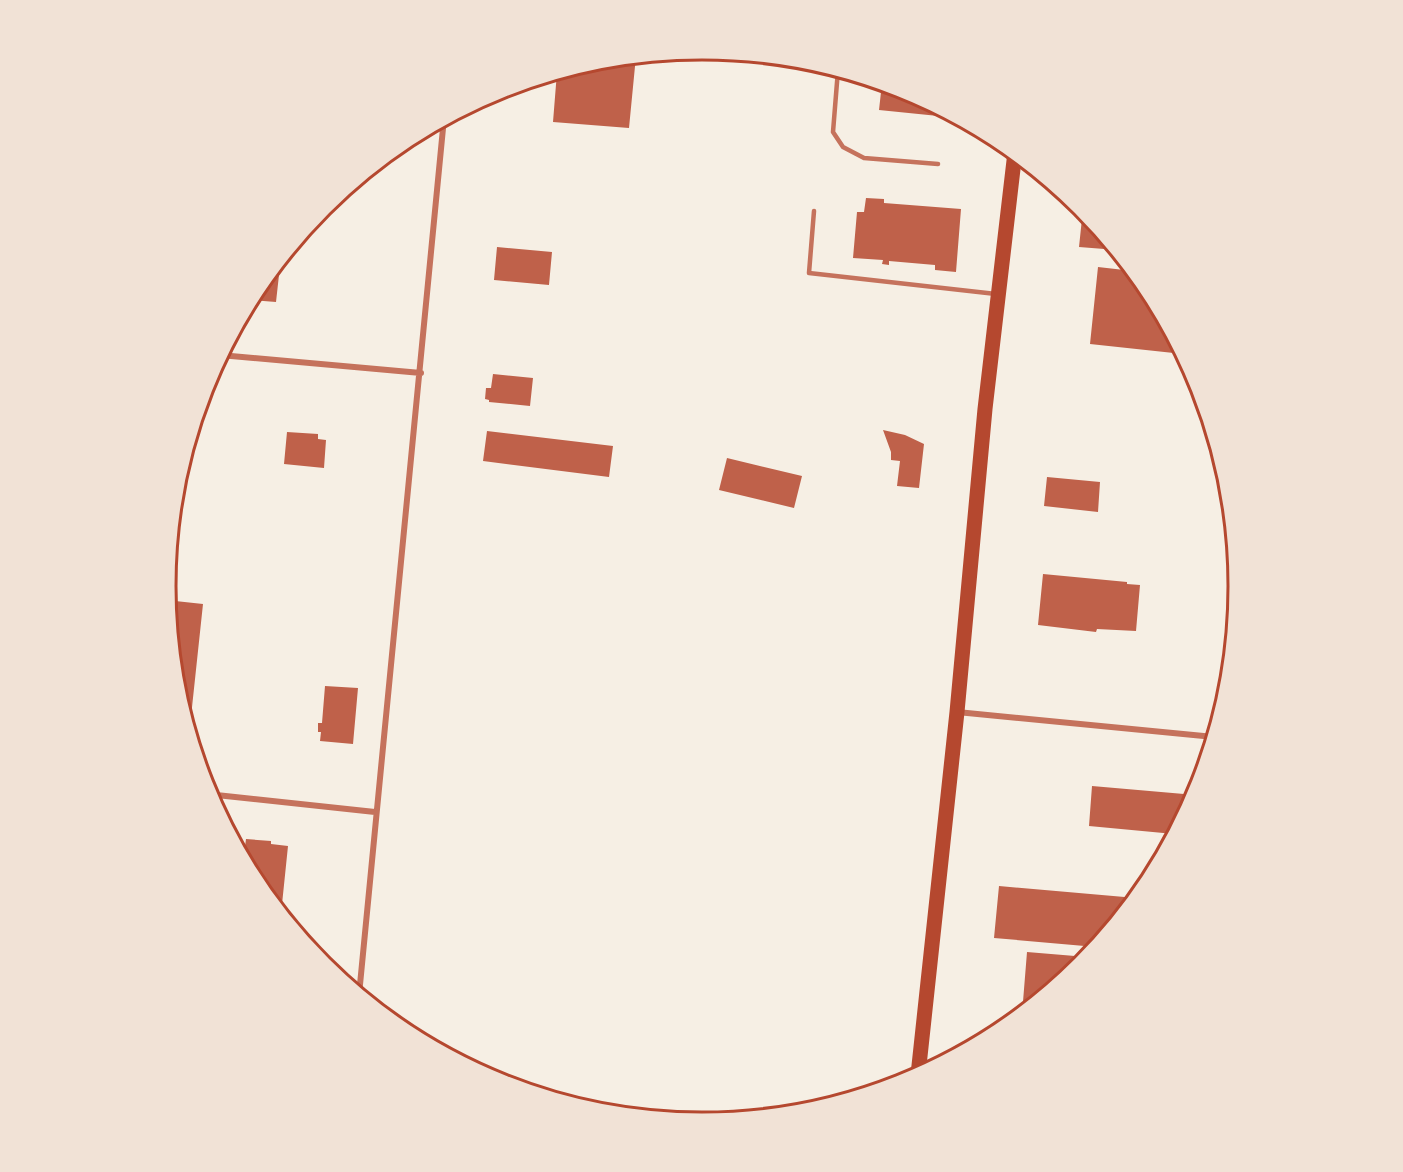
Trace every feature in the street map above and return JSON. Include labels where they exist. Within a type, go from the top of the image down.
[{"type":"main road","points":[[919,1065],[957,712],[985,409],[1014,163]]},
{"type":"street","points":[[360,985],[443,128]]},
{"type":"street","points":[[229,356],[421,373]]},
{"type":"street","points":[[957,712],[1206,736]]},
{"type":"street","points":[[220,795],[375,812]]},
{"type":"lane","points":[[837,78],[833,132],[843,147],[864,158],[938,164]]},
{"type":"lane","points":[[814,211],[809,273],[998,295]]},
{"type":"building","points":[[635,65],[629,128],[553,122],[556,81],[599,70]]},
{"type":"building","points":[[881,92],[938,116],[879,110]]},
{"type":"building","points":[[866,198],[884,199],[884,203],[961,209],[956,272],[935,270],[935,265],[889,261],[889,265],[882,264],[883,260],[853,258],[857,212],[864,212]]},
{"type":"building","points":[[1082,223],[1105,249],[1079,247]]},
{"type":"building","points":[[497,247],[552,252],[549,285],[494,280]]},
{"type":"building","points":[[1098,267],[1122,270],[1157,323],[1173,353],[1090,344]]},
{"type":"building","points":[[279,273],[276,302],[260,301]]},
{"type":"building","points":[[493,374],[533,378],[530,406],[489,402],[485,399],[486,388],[491,388]]},
{"type":"building","points":[[883,430],[905,435],[924,444],[919,488],[897,486],[900,461],[891,460],[891,452]]},
{"type":"building","points":[[487,431],[613,446],[609,477],[483,461]]},
{"type":"building","points":[[287,432],[318,434],[318,439],[326,440],[324,468],[284,464]]},
{"type":"building","points":[[727,458],[802,476],[794,508],[719,490]]},
{"type":"building","points":[[1047,477],[1100,482],[1098,512],[1044,506]]},
{"type":"building","points":[[1043,574],[1140,585],[1136,631],[1097,629],[1096,632],[1038,625]]},
{"type":"building","points":[[176,601],[203,604],[191,714],[180,655]]},
{"type":"building","points":[[325,686],[358,688],[353,744],[320,741],[321,732],[318,732],[318,723],[322,723]]},
{"type":"building","points":[[1092,786],[1184,794],[1165,833],[1089,826]]},
{"type":"building","points":[[246,839],[271,841],[271,844],[288,846],[282,903],[264,878],[245,847]]},
{"type":"building","points":[[999,886],[1125,897],[1085,946],[994,938]]},
{"type":"building","points":[[1027,952],[1075,956],[1048,981],[1023,1002]]}]
